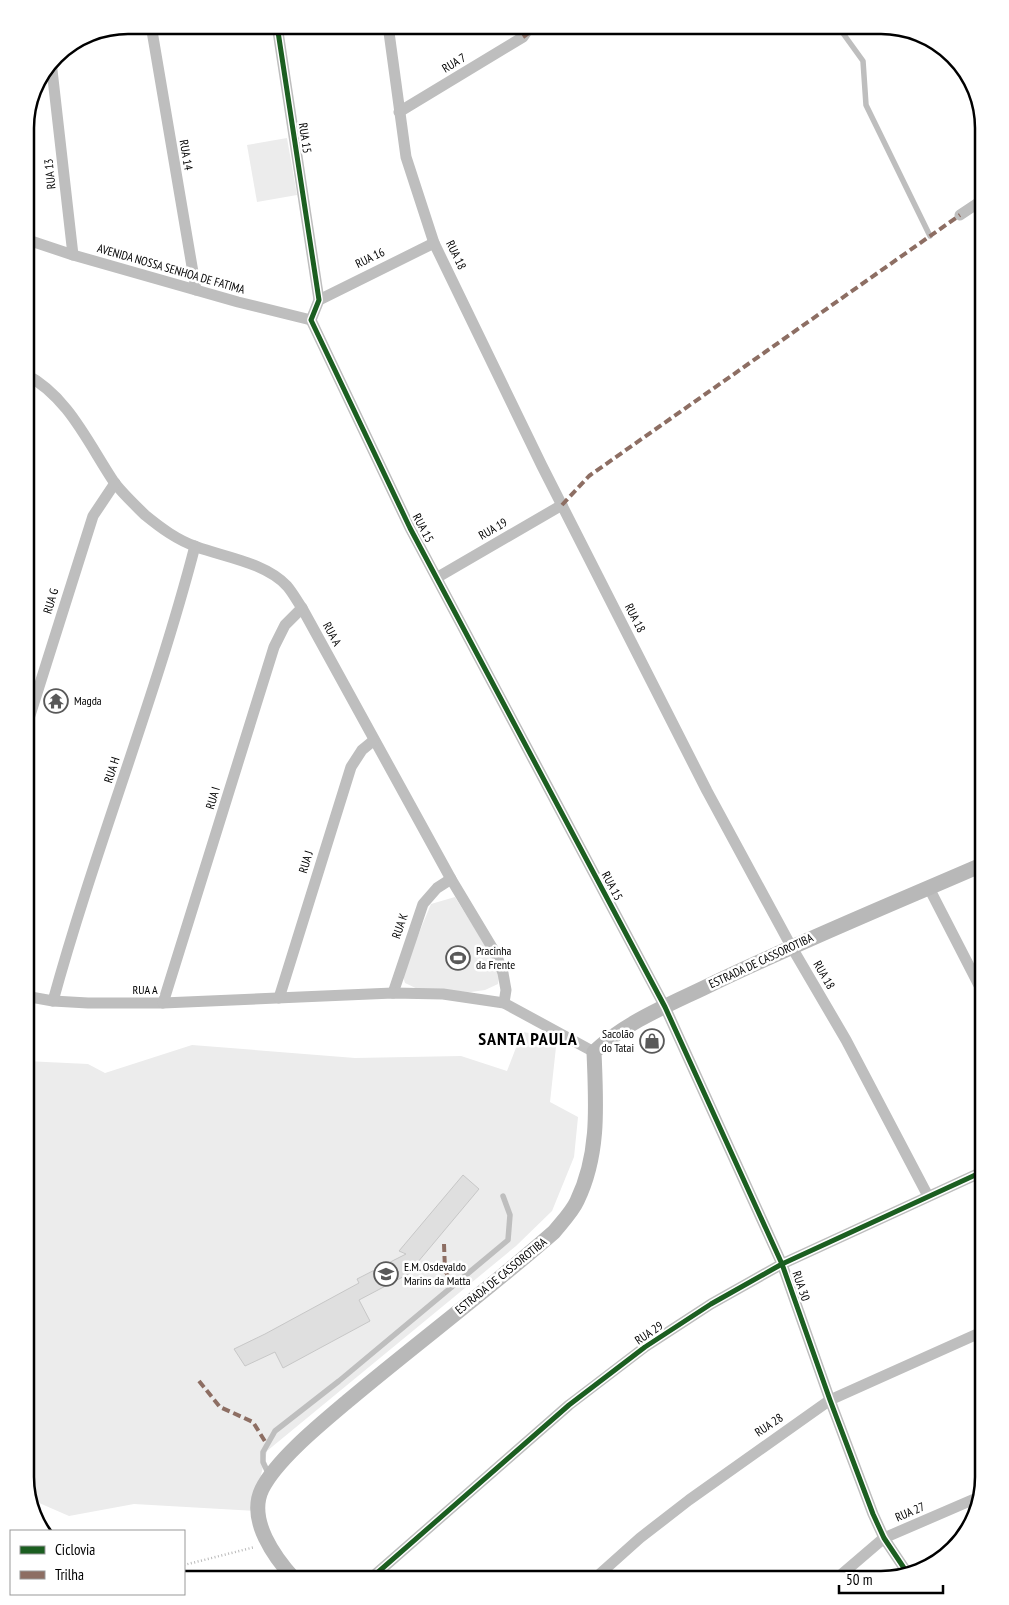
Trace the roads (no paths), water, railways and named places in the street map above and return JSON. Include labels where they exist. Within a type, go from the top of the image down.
[{"type":"main road","name":"ESTRADA DE CASSOROTIBA","points":[[288,1571],[265,1543],[260,1522],[259,1503],[262,1490],[270,1477],[294,1450],[328,1418],[554,1232],[577,1202],[589,1170],[596,1125],[594,1052],[614,1034],[665,1007],[792,946],[975,868]]},
{"type":"street","name":"RUA 14","points":[[153,34],[196,290]]},
{"type":"street","name":"RUA 15","points":[[278,34],[319,300]]},
{"type":"street","name":"RUA 18","points":[[389,34],[406,157],[434,243],[562,505],[707,791],[846,1040],[928,1196]]},
{"type":"street","name":"RUA 7","points":[[399,112],[525,34]]},
{"type":"street","name":"RUA 13","points":[[52,72],[73,255]]},
{"type":"street","points":[[960,215],[975,204]]},
{"type":"street","name":"AVENIDA NOSSA SENHOA DE FATIMA","points":[[34,242],[196,290],[311,320]]},
{"type":"street","name":"RUA 16","points":[[319,300],[375,270],[434,243]]},
{"type":"street","points":[[311,320],[319,300]]},
{"type":"street","name":"RUA 15","points":[[311,320],[410,528],[438,577],[665,1007]]},
{"type":"street","name":"RUA A","points":[[34,379],[49,390],[62,404],[95,449],[115,483],[145,514],[170,534],[194,546],[253,566],[273,575],[286,586],[302,608],[373,741],[496,954],[503,972],[506,990],[504,1003]]},
{"type":"street","name":"RUA G","points":[[34,684],[93,516],[115,483]]},
{"type":"street","name":"RUA 19","points":[[438,577],[562,505]]},
{"type":"street","name":"RUA H","points":[[53,1001],[68,944],[176,616],[194,546]]},
{"type":"street","name":"RUA I","points":[[163,1004],[274,647],[285,625],[302,608]]},
{"type":"street","name":"RUA J","points":[[279,998],[351,767],[362,750],[373,741]]},
{"type":"street","name":"RUA K","points":[[393,993],[423,904],[437,888],[451,879]]},
{"type":"street","points":[[929,888],[975,977]]},
{"type":"street","name":"RUA A","points":[[34,998],[53,1001],[163,1004],[393,993],[443,994],[504,1003],[594,1052]]},
{"type":"street","name":"RUA 30","points":[[665,1007],[782,1264],[830,1400],[884,1538],[904,1568]]},
{"type":"street","name":"RUA 29","points":[[379,1571],[569,1405],[644,1347],[711,1304],[782,1264],[975,1175]]},
{"type":"street","name":"RUA 28","points":[[603,1571],[640,1538],[689,1500],[830,1400],[975,1335]]},
{"type":"street","name":"RUA 27","points":[[846,1571],[884,1538],[972,1500]]},
{"type":"lane","points":[[844,34],[863,61],[866,105],[930,236]]},
{"type":"lane","points":[[270,1477],[263,1462],[263,1452],[275,1431],[339,1381],[508,1240],[510,1215],[503,1196]]},
{"type":"place","name":"Magda","points":[[56,701]]},
{"type":"place","name":"Pracinha da Frente","points":[[458,958]]},
{"type":"place","name":"Sacolão do Tatai","points":[[652,1041]]},
{"type":"place","name":"E.M. Osdevaldo Marins da Matta","points":[[386,1274]]},
{"type":"district","name":"SANTA PAULA","points":[[528,1039]]}]
